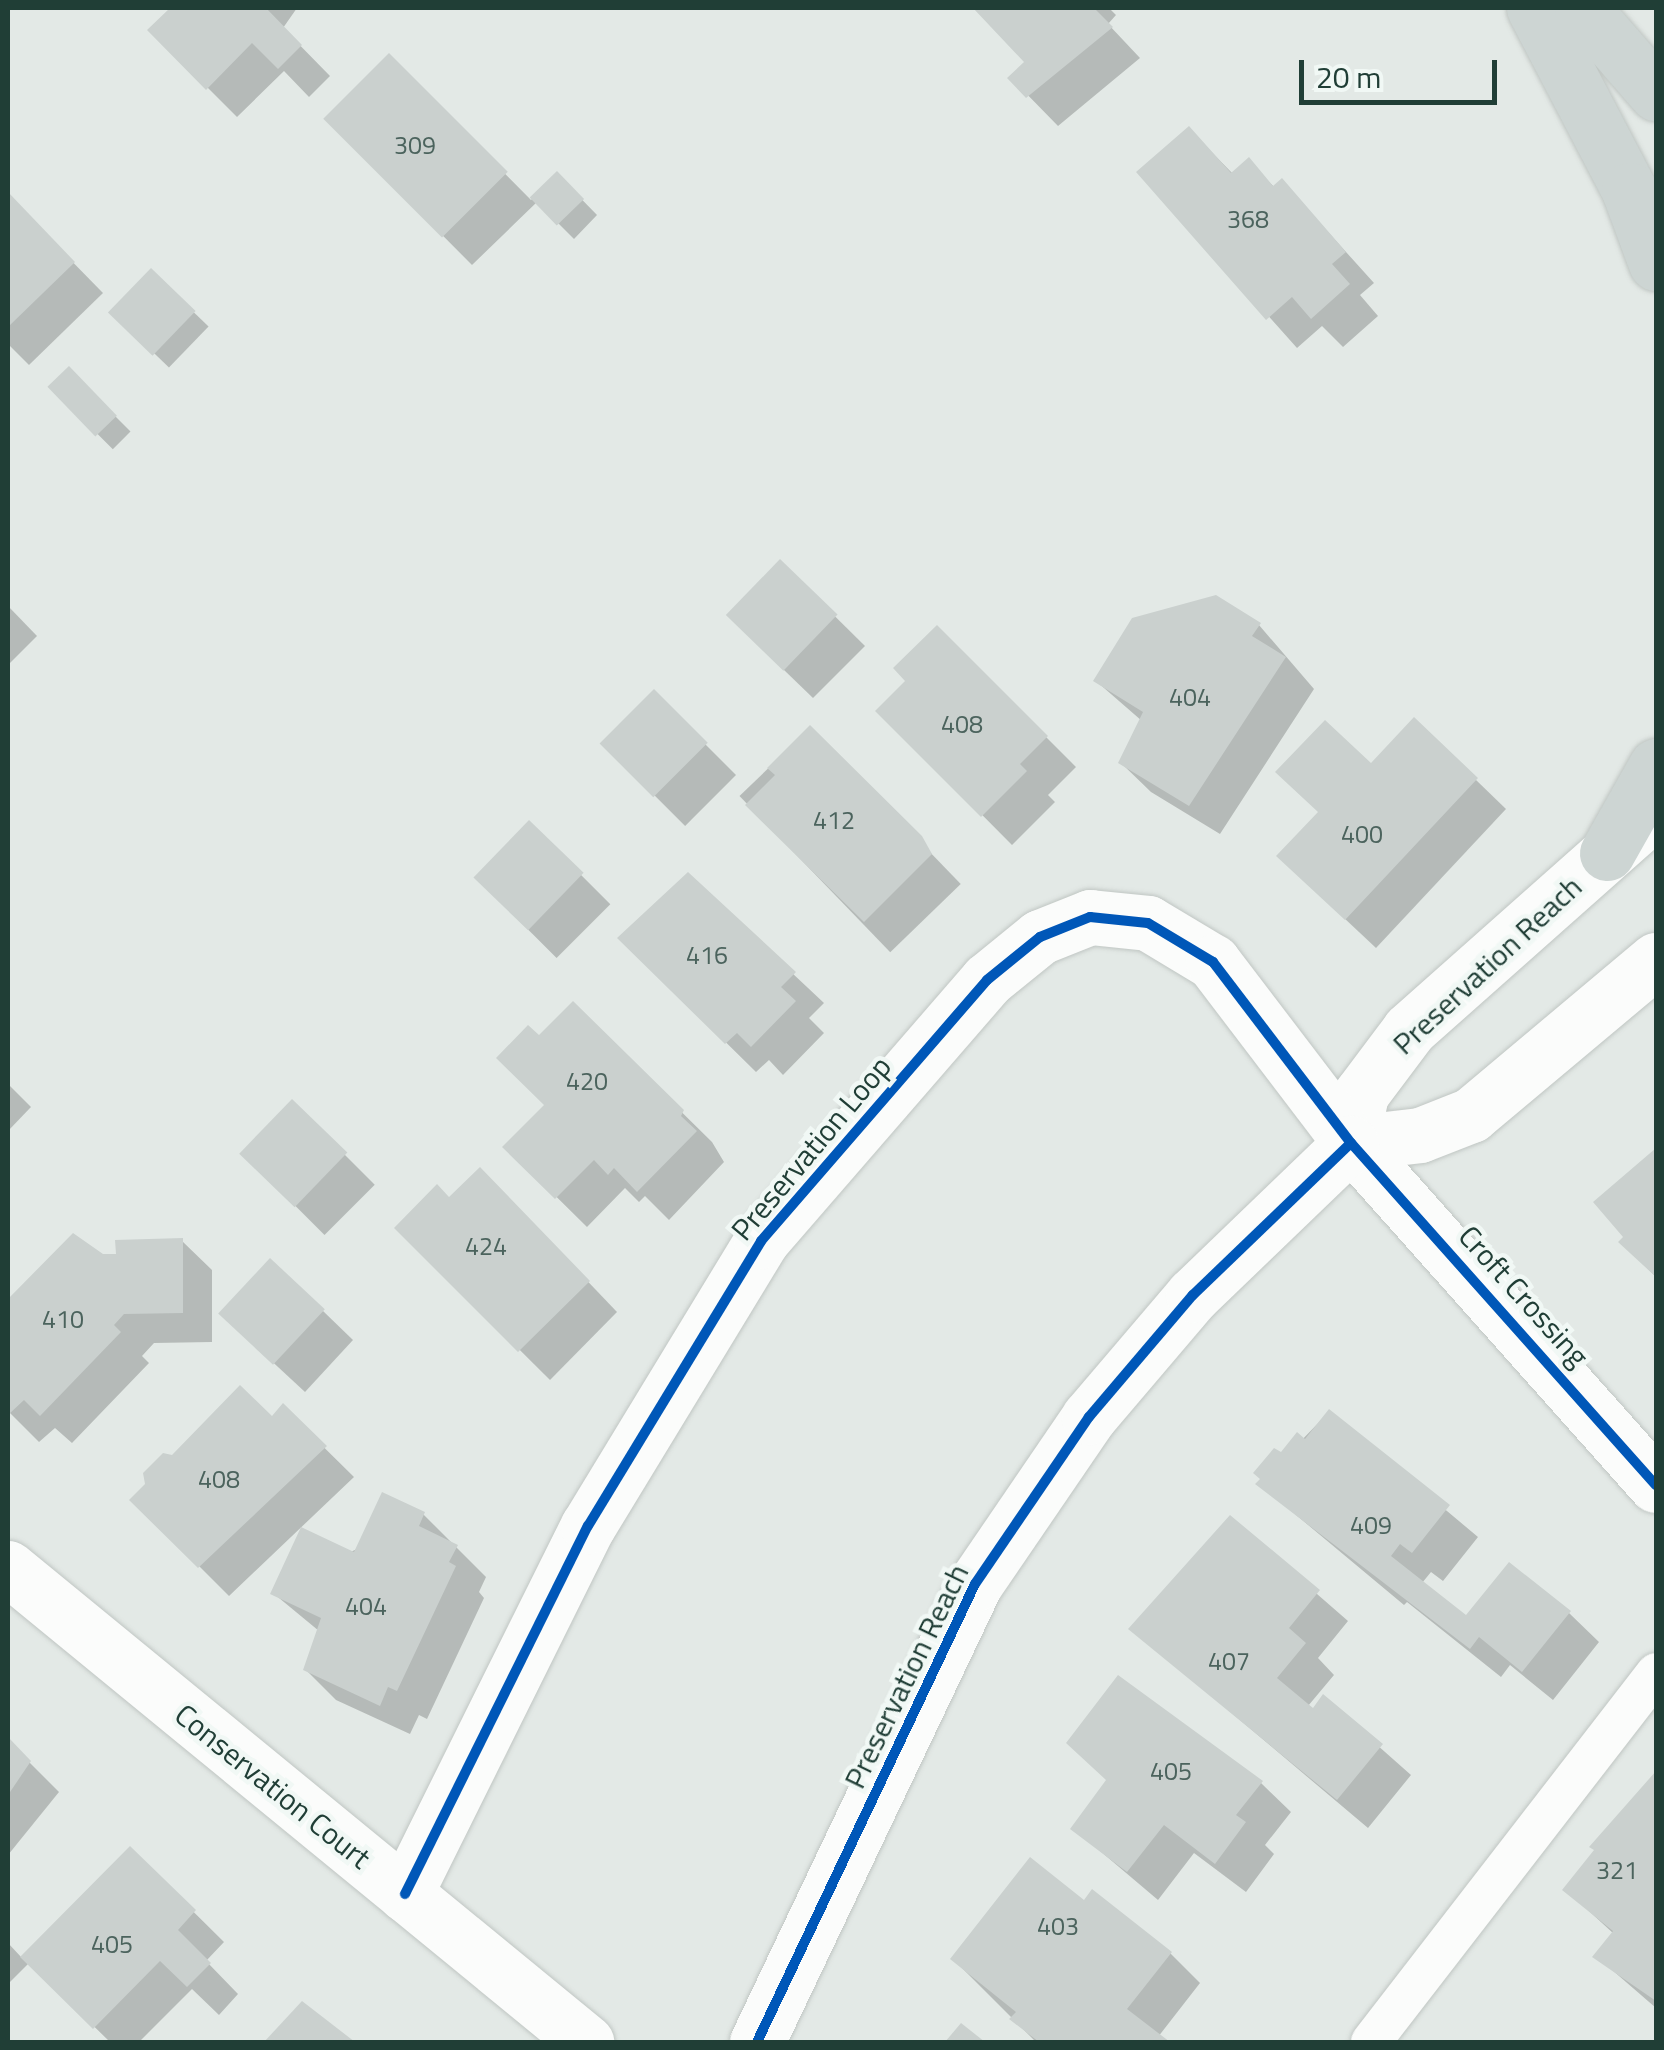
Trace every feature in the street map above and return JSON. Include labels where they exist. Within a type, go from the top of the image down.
[{"type":"main road","points":[[1534,8],[1629,190],[1656,263]]},
{"type":"main road","points":[[1582,8],[1656,93]]},
{"type":"main road","points":[[1607,854],[1656,766]]},
{"type":"street","name":"Preservation Reach","points":[[757,2042],[975,1584],[1090,1417],[1193,1294],[1351,1143],[1362,1094],[1408,1030],[1656,810]]},
{"type":"street","name":"Preservation Loop","points":[[405,1894],[588,1526],[761,1241],[987,980],[1040,937],[1090,916],[1148,923],[1213,962],[1351,1143]]},
{"type":"street","points":[[1351,1143],[1420,1135],[1471,1116],[1656,960]]},
{"type":"street","name":"Croft Crossing","points":[[1351,1143],[1656,1485]]},
{"type":"street","name":"Conservation Court","points":[[8,1568],[586,2042]]},
{"type":"lane","points":[[1371,2042],[1656,1673]]},
{"type":"building","points":[[170,8],[266,8],[302,45],[278,69],[252,43],[206,90],[147,30]]},
{"type":"building","points":[[973,8],[1094,8],[1113,27],[1026,98],[1007,78],[1024,62]]},
{"type":"building","points":[[389,53],[508,172],[442,238],[323,119]]},
{"type":"building","points":[[1189,126],[1231,173],[1249,157],[1273,186],[1282,178],[1346,252],[1332,264],[1350,284],[1311,319],[1292,297],[1266,320],[1136,172]]},
{"type":"building","points":[[557,171],[584,199],[557,225],[530,197]]},
{"type":"building","points":[[8,192],[75,262],[8,327]]},
{"type":"building","points":[[151,268],[196,311],[153,356],[108,313]]},
{"type":"building","points":[[69,366],[117,416],[95,436],[47,387]]},
{"type":"building","points":[[780,559],[838,615],[783,671],[726,615]]},
{"type":"building","points":[[1216,595],[1261,623],[1252,636],[1286,657],[1189,806],[1118,763],[1143,712],[1093,681],[1132,618]]},
{"type":"building","points":[[937,625],[1048,736],[1020,764],[1027,771],[981,817],[875,711],[905,681],[893,668]]},
{"type":"building","points":[[654,689],[708,743],[653,797],[600,743]]},
{"type":"building","points":[[1414,717],[1478,778],[1345,920],[1276,856],[1318,812],[1275,772],[1325,720],[1371,763]]},
{"type":"building","points":[[810,725],[922,836],[932,854],[864,922],[745,805],[775,775],[767,768]]},
{"type":"building","points":[[529,820],[584,873],[528,930],[473,878]]},
{"type":"building","points":[[688,872],[796,972],[781,987],[796,1001],[751,1047],[737,1033],[725,1044],[617,938]]},
{"type":"building","points":[[573,1001],[684,1110],[681,1116],[697,1131],[637,1192],[614,1168],[608,1175],[594,1160],[555,1199],[502,1147],[544,1105],[496,1058],[528,1025],[539,1035]]},
{"type":"building","points":[[292,1099],[347,1152],[295,1207],[239,1154]]},
{"type":"building","points":[[1656,1148],[1656,1277],[1618,1242],[1623,1237],[1593,1202]]},
{"type":"building","points":[[480,1167],[590,1281],[518,1352],[394,1228],[437,1184],[449,1197]]},
{"type":"building","points":[[73,1233],[103,1254],[116,1254],[115,1240],[183,1238],[183,1313],[124,1314],[114,1325],[121,1332],[40,1416],[24,1400],[8,1415],[8,1299]]},
{"type":"building","points":[[270,1258],[325,1309],[273,1365],[218,1314]]},
{"type":"building","points":[[240,1385],[272,1416],[283,1403],[327,1446],[198,1568],[129,1500],[145,1484],[143,1473],[163,1453],[172,1455]]},
{"type":"building","points":[[1329,1409],[1450,1505],[1412,1553],[1400,1544],[1391,1556],[1466,1615],[1509,1562],[1571,1611],[1522,1672],[1479,1637],[1470,1649],[1255,1484],[1260,1479],[1253,1473],[1274,1448],[1281,1452],[1297,1432],[1305,1439]]},
{"type":"building","points":[[382,1492],[425,1512],[419,1526],[458,1545],[449,1562],[456,1566],[397,1691],[388,1687],[380,1706],[303,1670],[321,1618],[270,1594],[301,1527],[354,1552]]},
{"type":"building","points":[[1230,1515],[1320,1590],[1289,1628],[1306,1643],[1277,1678],[1313,1708],[1323,1694],[1383,1744],[1337,1800],[1128,1629]]},
{"type":"building","points":[[1118,1675],[1263,1781],[1236,1815],[1246,1822],[1215,1864],[1164,1825],[1127,1872],[1070,1829],[1106,1780],[1066,1743]]},
{"type":"building","points":[[8,1737],[31,1761],[8,1795]]},
{"type":"building","points":[[1656,1771],[1656,2001],[1592,1957],[1613,1931],[1562,1890],[1594,1850],[1589,1847]]},
{"type":"building","points":[[130,1846],[196,1910],[178,1930],[211,1963],[187,1987],[160,1961],[93,2029],[20,1957]]},
{"type":"building","points":[[1030,1857],[1084,1900],[1092,1889],[1172,1952],[1127,2009],[1170,2042],[1039,2042],[1009,2019],[1016,2012],[950,1959]]},
{"type":"building","points":[[302,2001],[355,2042],[264,2042]]},
{"type":"building","points":[[961,2023],[985,2042],[945,2042]]},
{"type":"cycle path","points":[[405,1894],[588,1526],[761,1241],[987,980],[1040,937],[1090,917],[1148,923],[1213,962],[1351,1143],[1656,1485]]},
{"type":"cycle path","points":[[757,2042],[975,1584],[1089,1417],[1193,1295],[1351,1143]]}]
